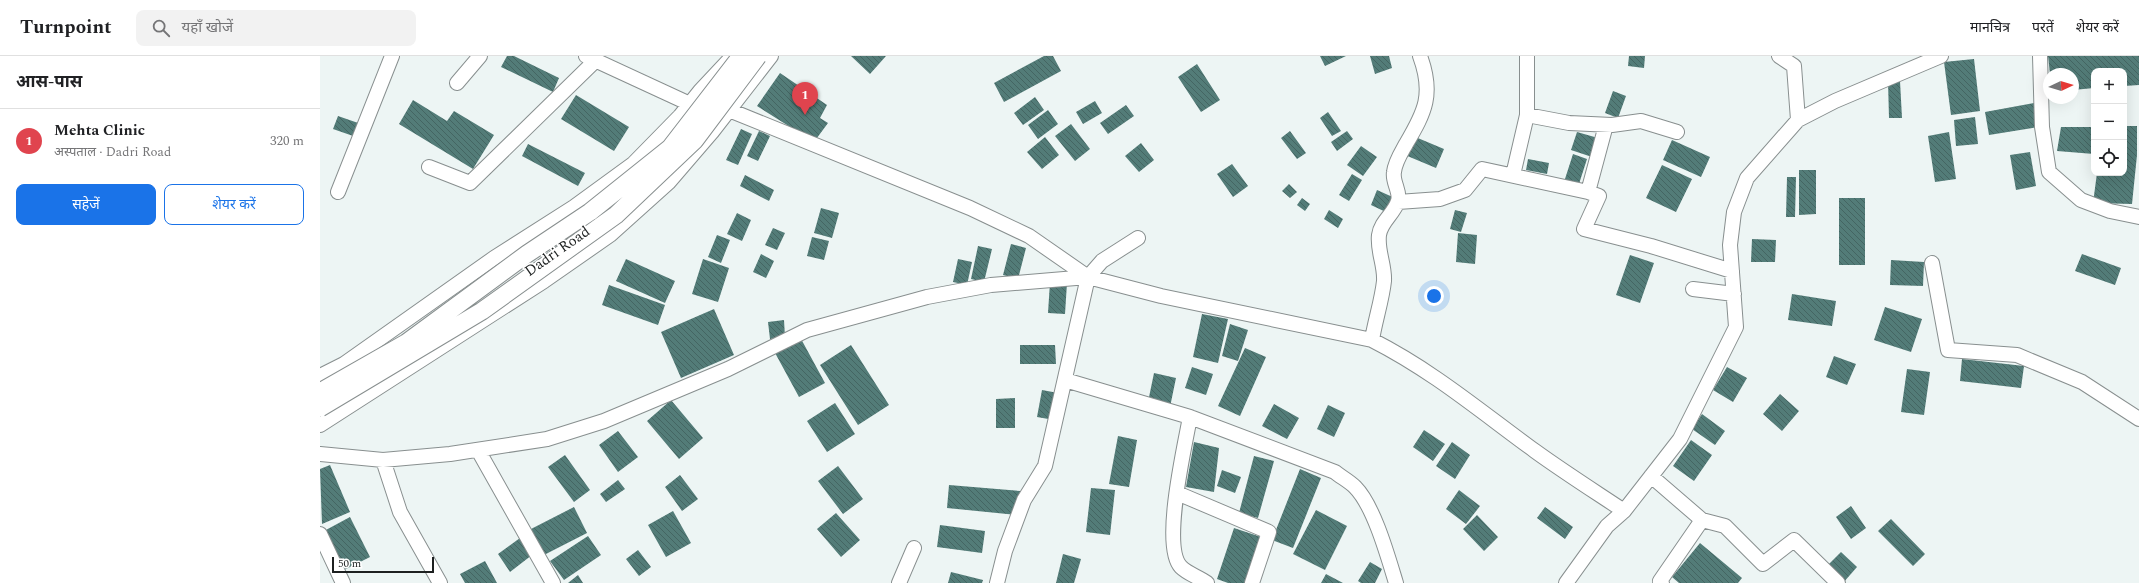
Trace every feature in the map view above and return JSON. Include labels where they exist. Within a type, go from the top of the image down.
[{"type":"main road","points":[[320,392],[406,343],[527,254],[597,207],[670,148],[741,56]]},
{"type":"main road","points":[[320,408],[482,311],[616,216],[695,140],[758,56]]},
{"type":"street","points":[[338,192],[392,56]]},
{"type":"street","points":[[457,83],[480,56]]},
{"type":"street","name":"Dadri Road","points":[[320,376],[344,364],[494,258],[574,207],[633,164],[733,56]]},
{"type":"street","name":"Dadri Road","points":[[320,425],[544,281],[610,235],[668,182],[729,110],[771,56]]},
{"type":"street","points":[[1372,340],[1384,281],[1379,235],[1385,220],[1392,213],[1398,202],[1399,197],[1394,184],[1394,173],[1398,159],[1422,116],[1426,103],[1427,79],[1420,56]]},
{"type":"street","points":[[1513,175],[1527,115],[1527,56]]},
{"type":"street","points":[[1779,56],[1794,66],[1798,120]]},
{"type":"street","points":[[1566,583],[1607,526],[1624,510],[1680,439],[1736,327],[1730,245],[1734,212],[1747,178],[1798,120],[1836,101],[1941,56]]},
{"type":"street","points":[[2040,56],[2042,127],[2049,172],[2081,200],[2110,211],[2139,217]]},
{"type":"street","points":[[429,167],[470,183],[590,59],[690,104]]},
{"type":"street","points":[[700,91],[729,110],[970,208],[1029,236],[1088,278]]},
{"type":"street","points":[[1527,115],[1568,123],[1606,125],[1641,121],[1677,132]]},
{"type":"street","points":[[1588,192],[1606,125]]},
{"type":"street","points":[[1398,202],[1440,199],[1465,190],[1482,169],[1513,175],[1588,192],[1598,196],[1584,229],[1651,246],[1732,271]]},
{"type":"street","points":[[997,583],[1005,551],[1024,500],[1045,466],[1088,278],[1102,261],[1138,238]]},
{"type":"street","points":[[1932,263],[1948,350],[2017,355],[2082,382],[2139,420]]},
{"type":"street","points":[[320,454],[383,460],[478,450],[547,439],[604,421],[728,369],[807,330],[927,297],[991,284],[1088,278],[1161,296],[1372,340],[1448,385],[1536,452],[1624,510]]},
{"type":"street","points":[[1693,289],[1734,294]]},
{"type":"street","points":[[1065,380],[1190,417],[1335,472],[1355,487],[1370,510],[1385,545],[1396,583]]},
{"type":"street","points":[[1190,417],[1173,519],[1174,555],[1181,567],[1207,583]]},
{"type":"street","points":[[478,450],[553,583]]},
{"type":"street","points":[[383,460],[400,512],[440,583]]},
{"type":"street","points":[[1651,476],[1702,520],[1725,526],[1763,564],[1794,540],[1838,583]]},
{"type":"street","points":[[1177,493],[1270,532],[1252,583]]},
{"type":"street","points":[[1662,583],[1660,581],[1702,520]]},
{"type":"street","points":[[320,534],[343,583]]},
{"type":"street","points":[[899,583],[914,548]]},
{"type":"building","points":[[507,56],[514,56],[559,78],[553,92],[501,67]]},
{"type":"building","points":[[851,56],[886,56],[870,74]]},
{"type":"building","points":[[1044,56],[1053,56],[1061,71],[1004,102],[994,83]]},
{"type":"building","points":[[1320,56],[1346,56],[1325,66]]},
{"type":"building","points":[[1370,56],[1389,56],[1392,68],[1375,74]]},
{"type":"building","points":[[1629,56],[1645,56],[1644,68],[1628,66]]},
{"type":"building","points":[[2048,56],[2139,56],[2139,85],[2127,86],[2127,68],[2091,68],[2091,88],[2079,89],[2079,68],[2049,68]]},
{"type":"building","points":[[1974,59],[1980,111],[1951,115],[1944,62]]},
{"type":"building","points":[[1197,64],[1220,100],[1201,112],[1178,77]]},
{"type":"building","points":[[780,73],[827,105],[820,118],[828,123],[814,142],[757,106]]},
{"type":"building","points":[[1888,81],[1900,81],[1902,118],[1889,118]]},
{"type":"building","points":[[1613,91],[1626,96],[1618,118],[1605,113]]},
{"type":"building","points":[[576,95],[629,127],[614,151],[561,119]]},
{"type":"building","points":[[1035,97],[1044,110],[1023,125],[1014,113]]},
{"type":"building","points":[[413,100],[447,121],[454,111],[494,135],[473,169],[399,124]]},
{"type":"building","points":[[1095,101],[1102,113],[1083,124],[1076,112]]},
{"type":"building","points":[[2034,103],[2039,127],[1989,135],[1985,112]]},
{"type":"building","points":[[1126,105],[1134,116],[1108,134],[1100,123]]},
{"type":"building","points":[[1048,110],[1058,124],[1038,139],[1028,125]]},
{"type":"building","points":[[1328,112],[1341,131],[1332,136],[1320,118]]},
{"type":"building","points":[[338,116],[361,124],[356,137],[333,129]]},
{"type":"building","points":[[1975,117],[1978,144],[1956,146],[1954,120]]},
{"type":"building","points":[[1071,124],[1090,149],[1075,161],[1055,136]]},
{"type":"building","points":[[2127,126],[2137,126],[2137,155],[2132,204],[2093,203],[2097,176],[2127,176]]},
{"type":"building","points":[[2061,127],[2091,127],[2091,154],[2057,151]]},
{"type":"building","points":[[741,129],[752,134],[738,165],[726,160]]},
{"type":"building","points":[[759,131],[770,136],[758,161],[747,156]]},
{"type":"building","points":[[1290,131],[1306,153],[1297,159],[1281,138]]},
{"type":"building","points":[[1347,131],[1353,139],[1337,151],[1331,142]]},
{"type":"building","points":[[1577,132],[1598,138],[1592,157],[1571,150]]},
{"type":"building","points":[[1949,132],[1956,179],[1935,182],[1928,136]]},
{"type":"building","points":[[1413,136],[1444,149],[1436,168],[1405,155]]},
{"type":"building","points":[[1045,137],[1059,155],[1042,169],[1027,152]]},
{"type":"building","points":[[1672,140],[1710,157],[1701,177],[1663,160]]},
{"type":"building","points":[[1141,143],[1154,160],[1139,172],[1125,156]]},
{"type":"building","points":[[528,144],[585,173],[578,186],[522,156]]},
{"type":"building","points":[[1361,146],[1377,157],[1363,176],[1347,165]]},
{"type":"building","points":[[2030,152],[2036,186],[2016,190],[2010,155]]},
{"type":"building","points":[[1573,154],[1587,159],[1578,187],[1564,182]]},
{"type":"building","points":[[1528,159],[1549,163],[1547,174],[1526,170]]},
{"type":"building","points":[[1232,164],[1248,186],[1233,197],[1217,174]]},
{"type":"building","points":[[1662,165],[1692,179],[1676,212],[1646,198]]},
{"type":"building","points":[[1799,170],[1816,170],[1816,214],[1799,215]]},
{"type":"building","points":[[1352,174],[1362,180],[1349,201],[1339,195]]},
{"type":"building","points":[[745,175],[774,190],[769,201],[740,186]]},
{"type":"building","points":[[1787,177],[1796,177],[1795,217],[1786,217]]},
{"type":"building","points":[[1289,184],[1297,192],[1290,198],[1282,191]]},
{"type":"building","points":[[1377,190],[1397,199],[1390,214],[1371,205]]},
{"type":"building","points":[[1302,198],[1310,204],[1305,211],[1297,205]]},
{"type":"building","points":[[1839,198],[1865,198],[1865,265],[1839,265]]},
{"type":"building","points":[[821,208],[839,213],[832,238],[814,233]]},
{"type":"building","points":[[1329,210],[1343,219],[1338,228],[1324,219]]},
{"type":"building","points":[[1455,210],[1467,213],[1461,232],[1450,229]]},
{"type":"building","points":[[737,213],[751,220],[742,241],[727,234]]},
{"type":"building","points":[[773,228],[785,233],[777,250],[765,245]]},
{"type":"building","points":[[1458,233],[1477,235],[1475,264],[1456,262]]},
{"type":"building","points":[[717,235],[730,240],[721,263],[708,257]]},
{"type":"building","points":[[812,237],[829,241],[824,260],[807,256]]},
{"type":"building","points":[[1752,239],[1776,240],[1775,262],[1751,262]]},
{"type":"building","points":[[1011,244],[1026,248],[1018,279],[1003,275]]},
{"type":"building","points":[[978,246],[992,249],[984,282],[971,279]]},
{"type":"building","points":[[761,254],[774,261],[766,278],[753,272]]},
{"type":"building","points":[[2082,254],[2121,268],[2115,285],[2075,271]]},
{"type":"building","points":[[1630,255],[1654,263],[1640,303],[1616,295]]},
{"type":"building","points":[[626,259],[675,281],[665,303],[616,281]]},
{"type":"building","points":[[703,259],[729,268],[718,302],[692,294]]},
{"type":"building","points":[[958,259],[972,262],[967,285],[953,282]]},
{"type":"building","points":[[1891,260],[1924,262],[1923,286],[1890,285]]},
{"type":"building","points":[[1050,282],[1067,283],[1065,314],[1048,313]]},
{"type":"building","points":[[609,285],[665,305],[658,325],[602,305]]},
{"type":"building","points":[[1792,294],[1836,301],[1832,326],[1788,320]]},
{"type":"building","points":[[1885,307],[1922,319],[1911,352],[1874,340]]},
{"type":"building","points":[[714,309],[734,355],[681,378],[661,332]]},
{"type":"building","points":[[1202,314],[1228,319],[1218,363],[1193,357]]},
{"type":"building","points":[[784,320],[785,337],[770,339],[768,322]]},
{"type":"building","points":[[1230,324],[1248,330],[1238,361],[1222,356]]},
{"type":"building","points":[[800,337],[825,383],[799,397],[774,351]]},
{"type":"building","points":[[851,345],[889,405],[858,425],[820,365]]},
{"type":"building","points":[[1020,345],[1055,345],[1056,364],[1020,364]]},
{"type":"building","points":[[1245,348],[1266,357],[1240,416],[1218,406]]},
{"type":"building","points":[[1834,356],[1856,364],[1847,385],[1826,377]]},
{"type":"building","points":[[1962,359],[2024,366],[2021,388],[1960,381]]},
{"type":"building","points":[[1192,367],[1213,374],[1206,395],[1185,388]]},
{"type":"building","points":[[1727,367],[1747,378],[1733,402],[1713,390]]},
{"type":"building","points":[[1907,369],[1930,372],[1924,415],[1901,412]]},
{"type":"building","points":[[1154,373],[1176,378],[1170,407],[1148,402]]},
{"type":"building","points":[[1042,390],[1058,393],[1054,420],[1037,417]]},
{"type":"building","points":[[1780,394],[1799,411],[1782,431],[1763,414]]},
{"type":"building","points":[[1015,398],[1015,428],[996,428],[996,399]]},
{"type":"building","points":[[671,400],[703,438],[679,459],[647,421]]},
{"type":"building","points":[[835,403],[855,434],[827,452],[807,421]]},
{"type":"building","points":[[1274,404],[1299,418],[1287,439],[1262,426]]},
{"type":"building","points":[[1328,405],[1345,413],[1334,437],[1317,429]]},
{"type":"building","points":[[1702,414],[1725,431],[1715,445],[1692,429]]},
{"type":"building","points":[[1424,430],[1445,444],[1433,461],[1413,447]]},
{"type":"building","points":[[618,431],[638,457],[618,472],[599,445]]},
{"type":"building","points":[[1118,436],[1137,440],[1129,487],[1109,484]]},
{"type":"building","points":[[1691,440],[1712,455],[1694,481],[1673,466]]},
{"type":"building","points":[[1194,442],[1219,448],[1214,492],[1186,487]]},
{"type":"building","points":[[1452,442],[1470,455],[1455,479],[1436,466]]},
{"type":"building","points":[[565,455],[590,490],[574,502],[548,467]]},
{"type":"building","points":[[1254,456],[1274,461],[1258,518],[1239,513]]},
{"type":"building","points":[[330,465],[350,512],[322,524],[320,469]]},
{"type":"building","points":[[838,466],[863,499],[843,514],[818,481]]},
{"type":"building","points":[[1300,469],[1321,478],[1293,548],[1272,540]]},
{"type":"building","points":[[1222,470],[1241,477],[1235,493],[1217,486]]},
{"type":"building","points":[[680,475],[698,499],[682,511],[665,487]]},
{"type":"building","points":[[618,480],[625,489],[606,502],[600,494]]},
{"type":"building","points":[[949,485],[1020,491],[1017,515],[947,508]]},
{"type":"building","points":[[1091,488],[1115,490],[1110,535],[1086,532]]},
{"type":"building","points":[[1459,490],[1480,506],[1466,524],[1446,509]]},
{"type":"building","points":[[1851,506],[1866,528],[1851,539],[1836,517]]},
{"type":"building","points":[[574,507],[587,533],[544,555],[531,529]]},
{"type":"building","points":[[1545,507],[1573,527],[1565,539],[1537,518]]},
{"type":"building","points":[[1316,510],[1347,526],[1325,570],[1293,554]]},
{"type":"building","points":[[673,511],[691,543],[666,557],[648,525]]},
{"type":"building","points":[[836,513],[860,540],[841,557],[817,529]]},
{"type":"building","points":[[1477,515],[1498,537],[1484,551],[1463,529]]},
{"type":"building","points":[[350,517],[370,557],[344,570],[324,531]]},
{"type":"building","points":[[1891,519],[1925,554],[1913,566],[1878,531]]},
{"type":"building","points":[[940,525],[985,531],[982,553],[937,547]]},
{"type":"building","points":[[1234,528],[1261,537],[1246,583],[1228,583],[1217,579]]},
{"type":"building","points":[[588,536],[601,555],[564,580],[550,561]]},
{"type":"building","points":[[520,538],[532,555],[510,572],[498,554]]},
{"type":"building","points":[[1700,543],[1742,578],[1738,583],[1679,583],[1672,577]]},
{"type":"building","points":[[638,550],[651,567],[639,576],[626,559]]},
{"type":"building","points":[[1841,552],[1857,567],[1843,583],[1825,568]]},
{"type":"building","points":[[1063,554],[1081,559],[1074,583],[1056,583]]},
{"type":"building","points":[[485,561],[497,583],[465,583],[460,574]]},
{"type":"building","points":[[1370,562],[1382,569],[1375,583],[1361,583],[1358,581]]},
{"type":"building","points":[[951,572],[983,580],[982,583],[948,583]]},
{"type":"building","points":[[1326,574],[1343,583],[1321,583]]},
{"type":"building","points":[[578,575],[583,583],[568,583]]},
{"type":"place","name":"Mehta Clinic","points":[[805,115]]}]
